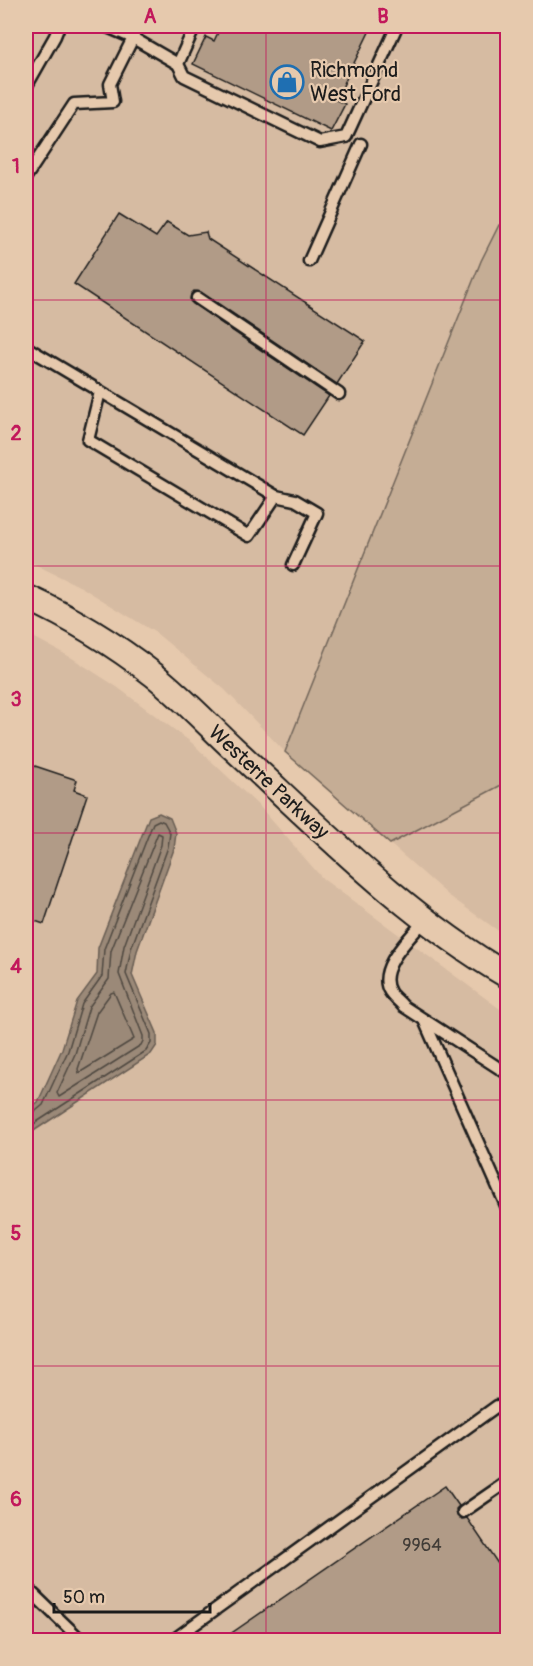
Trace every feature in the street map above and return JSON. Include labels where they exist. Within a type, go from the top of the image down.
[{"type":"street","name":"Westerre Parkway","points":[[26,597],[100,636],[155,676],[342,849],[425,920],[507,976]]},
{"type":"lane","points":[[26,87],[55,36],[58,26]]},
{"type":"lane","points":[[105,26],[133,38],[178,64],[184,76],[320,142],[346,136],[397,26]]},
{"type":"lane","points":[[178,64],[195,26]]},
{"type":"lane","points":[[26,177],[74,104],[113,102],[110,84],[133,38]]},
{"type":"lane","points":[[309,261],[361,144]]},
{"type":"lane","points":[[197,298],[339,394]]},
{"type":"lane","points":[[26,347],[276,496],[295,500],[317,513],[293,565]]},
{"type":"lane","points":[[100,392],[88,440],[249,536],[276,496]]},
{"type":"lane","points":[[425,920],[393,958],[386,977],[389,991],[403,1006],[507,1074]]},
{"type":"lane","points":[[424,1020],[507,1210]]},
{"type":"lane","points":[[173,1641],[497,1406]]},
{"type":"lane","points":[[463,1512],[507,1481]]},
{"type":"lane","points":[[26,1587],[81,1641]]},
{"type":"shaded area","points":[[26,26],[507,26],[507,229],[499,225],[481,261],[285,752],[224,689],[156,633],[81,587],[26,560]]},
{"type":"shaded area","points":[[499,225],[508,229],[507,782],[390,844],[285,752],[481,261]]},
{"type":"shaded area","points":[[26,633],[72,658],[117,687],[192,743],[261,808],[323,879],[507,1014],[507,1640],[26,1640]]},
{"type":"shaded area","points":[[507,782],[507,937],[448,895],[390,844]]},
{"type":"water","points":[[159,813],[170,818],[176,833],[174,849],[137,951],[132,975],[157,1033],[157,1045],[151,1054],[26,1136],[26,1111],[38,1102],[62,1049],[77,1001],[97,974],[98,948],[149,817]]},
{"type":"building","name":"Richmond West Ford","points":[[221,26],[372,26],[336,100],[345,104],[331,131],[193,64],[206,37],[214,41]]},
{"type":"building","points":[[119,214],[156,237],[167,222],[188,235],[206,232],[208,239],[365,341],[337,384],[201,292],[194,291],[191,294],[190,301],[193,304],[329,396],[303,435],[74,284]]},
{"type":"building","points":[[29,764],[77,780],[74,790],[87,795],[44,924],[26,918],[26,774]]},
{"type":"building","points":[[445,1486],[459,1506],[456,1509],[457,1516],[460,1519],[467,1518],[507,1577],[507,1641],[220,1641]]},
{"type":"place","name":"Richmond West Ford","points":[[287,82]]}]
